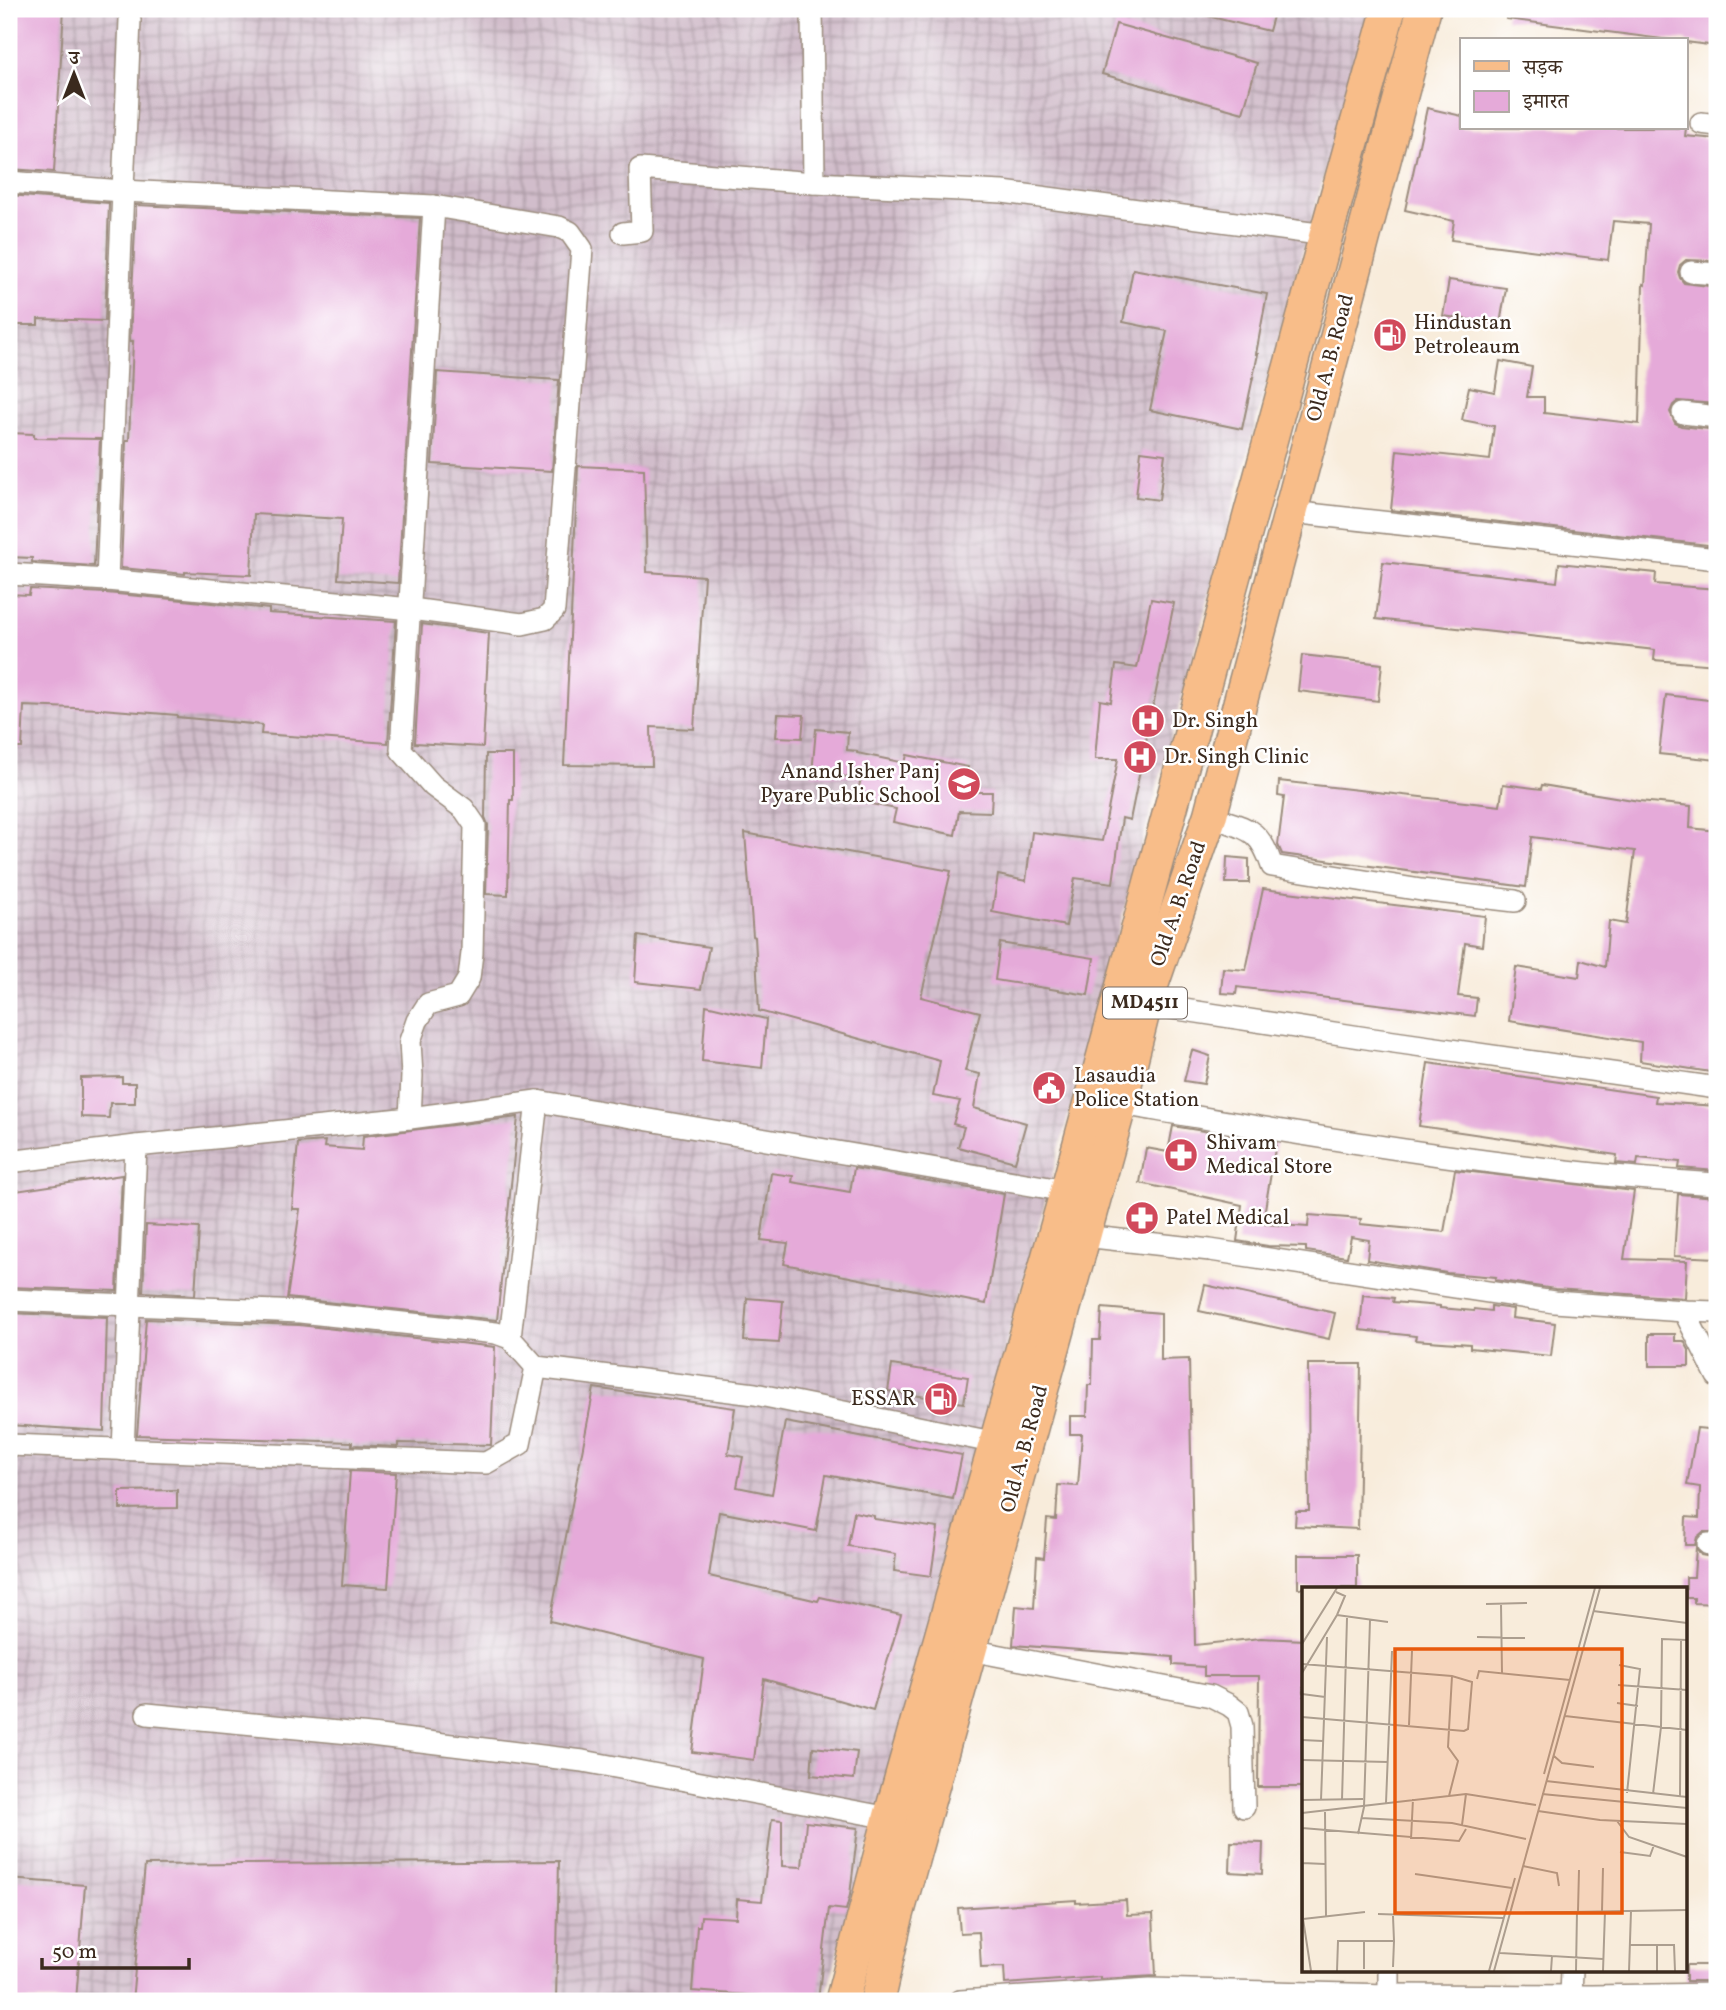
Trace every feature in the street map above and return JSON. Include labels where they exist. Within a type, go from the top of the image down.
[{"type":"main road","name":"Old A. B. Road","points":[[842,2001],[890,1818],[1067,1191],[1389,9]]},
{"type":"main road","name":"Old A. B. Road","points":[[877,2001],[895,1922],[1120,1104],[1145,1004],[1210,816],[1424,9]]},
{"type":"street","points":[[812,9],[814,183]]},
{"type":"street","points":[[107,580],[130,20]]},
{"type":"street","points":[[623,233],[642,231],[640,169],[814,183],[1003,192],[1326,234]]},
{"type":"street","points":[[9,182],[122,191],[434,206],[559,228],[570,232],[582,250],[554,610],[545,619],[522,624],[411,609],[107,580],[9,574]]},
{"type":"street","points":[[410,1118],[410,1041],[417,1021],[428,1004],[458,996],[469,978],[475,855],[475,825],[464,809],[433,786],[401,750],[434,206]]},
{"type":"street","points":[[1691,272],[1717,274]]},
{"type":"street","points":[[1683,413],[1717,417]]},
{"type":"street","points":[[1291,512],[1717,559]]},
{"type":"street","points":[[1210,816],[1252,831],[1263,843],[1272,866],[1421,890],[1515,901]]},
{"type":"street","points":[[1145,1004],[1717,1088]]},
{"type":"street","points":[[510,1338],[537,1101]]},
{"type":"street","points":[[9,1163],[537,1101],[1067,1191]]},
{"type":"street","points":[[1120,1104],[1442,1156],[1650,1180],[1717,1184]]},
{"type":"street","points":[[123,1450],[136,1146]]},
{"type":"street","points":[[1084,1236],[1210,1250],[1554,1302],[1717,1312]]},
{"type":"street","points":[[9,1300],[300,1312],[496,1333],[510,1338],[536,1367],[755,1394],[997,1443]]},
{"type":"street","points":[[1684,1311],[1717,1376]]},
{"type":"street","points":[[9,1445],[486,1463],[520,1444],[536,1367]]},
{"type":"street","points":[[970,1650],[1211,1696],[1229,1704],[1238,1712],[1242,1726],[1244,1807]]},
{"type":"street","points":[[147,1714],[371,1735],[583,1761],[890,1818]]},
{"type":"street","points":[[1384,1997],[1389,1972]]},
{"type":"street","points":[[1573,1972],[1585,1998]]},
{"type":"street","points":[[960,2001],[1150,1989],[1384,1997],[1585,1998],[1717,1994]]},
{"type":"shaded area","points":[[9,9],[1372,9],[1302,253],[895,1756],[824,2001],[9,2001]]},
{"type":"building","points":[[9,9],[64,9],[54,172],[9,169]]},
{"type":"building","points":[[1203,9],[1275,9],[1269,31],[1203,15]]},
{"type":"building","points":[[1507,9],[1717,9],[1717,46],[1688,42],[1688,38],[1654,38],[1506,19]]},
{"type":"building","points":[[1116,24],[1257,63],[1243,113],[1102,74]]},
{"type":"building","points":[[1427,108],[1460,116],[1460,130],[1686,130],[1685,136],[1717,139],[1717,261],[1686,260],[1680,265],[1678,272],[1684,283],[1717,287],[1717,404],[1678,401],[1670,412],[1675,423],[1681,426],[1717,430],[1717,546],[1391,510],[1397,450],[1490,460],[1494,426],[1462,420],[1469,387],[1495,392],[1500,361],[1532,367],[1527,397],[1544,397],[1544,413],[1639,424],[1643,284],[1645,285],[1649,224],[1613,221],[1608,260],[1451,240],[1454,221],[1405,210]]},
{"type":"building","points":[[9,195],[109,203],[105,321],[38,319],[38,325],[9,325]]},
{"type":"building","points":[[136,205],[420,218],[398,583],[338,579],[342,519],[254,514],[251,575],[185,574],[121,568],[126,440],[129,440]]},
{"type":"building","points":[[1133,269],[1267,294],[1242,429],[1150,410],[1167,331],[1123,322]]},
{"type":"building","points":[[1449,280],[1506,288],[1500,324],[1443,316]]},
{"type":"building","points":[[437,372],[559,380],[552,471],[432,464]]},
{"type":"building","points":[[9,433],[34,434],[34,438],[100,439],[94,566],[32,562],[32,558],[9,557]]},
{"type":"building","points":[[1141,451],[1165,454],[1159,500],[1136,497]]},
{"type":"building","points":[[578,466],[644,469],[647,572],[704,576],[694,729],[651,727],[652,766],[564,765]]},
{"type":"building","points":[[1383,562],[1557,582],[1559,563],[1656,573],[1655,584],[1717,589],[1717,665],[1654,660],[1655,650],[1376,619]]},
{"type":"building","points":[[30,589],[183,600],[269,609],[269,613],[396,621],[388,743],[261,734],[262,725],[177,715],[24,706],[22,748],[9,748],[9,594],[29,595]]},
{"type":"building","points":[[1151,599],[1174,603],[1130,820],[1122,818],[1113,883],[1075,878],[1066,926],[992,912],[998,875],[1026,881],[1032,832],[1102,841],[1118,759],[1095,759],[1100,700],[1111,702],[1116,665],[1137,668]]},
{"type":"building","points":[[422,624],[489,633],[483,747],[415,743]]},
{"type":"building","points":[[1302,655],[1382,664],[1378,701],[1298,691]]},
{"type":"building","points":[[1666,695],[1717,701],[1717,760],[1659,754]]},
{"type":"building","points":[[778,714],[804,715],[802,738],[776,737]]},
{"type":"building","points":[[816,729],[848,732],[847,750],[857,753],[905,763],[907,755],[968,767],[963,792],[992,792],[991,812],[959,811],[955,835],[893,822],[896,809],[856,801],[861,778],[812,774]]},
{"type":"building","points":[[486,754],[513,754],[508,895],[486,894]]},
{"type":"building","points":[[1279,781],[1500,806],[1503,784],[1541,789],[1542,785],[1639,801],[1691,806],[1690,828],[1717,831],[1717,1073],[1640,1061],[1641,1042],[1509,1021],[1516,967],[1579,977],[1581,960],[1605,967],[1609,921],[1626,924],[1635,851],[1532,837],[1526,887],[1282,854],[1278,845],[1284,797],[1278,796]]},
{"type":"building","points":[[745,833],[951,871],[921,997],[980,1012],[965,1071],[980,1074],[974,1108],[1026,1123],[1015,1162],[958,1147],[964,1127],[953,1124],[960,1101],[933,1096],[940,1061],[759,1011]]},
{"type":"building","points":[[1227,857],[1249,859],[1249,883],[1226,883]]},
{"type":"building","points":[[1263,889],[1485,916],[1482,946],[1465,943],[1458,996],[1477,998],[1475,1016],[1237,987],[1236,994],[1221,993],[1223,968],[1246,970]]},
{"type":"building","points":[[638,936],[709,947],[701,989],[635,982]]},
{"type":"building","points":[[1000,943],[1094,958],[1088,995],[995,980]]},
{"type":"building","points":[[706,1005],[766,1019],[762,1068],[702,1061]]},
{"type":"building","points":[[1192,1050],[1210,1056],[1204,1084],[1184,1081]]},
{"type":"building","points":[[1428,1063],[1656,1096],[1655,1102],[1717,1106],[1717,1171],[1679,1168],[1680,1162],[1638,1158],[1637,1165],[1616,1163],[1617,1155],[1419,1126]]},
{"type":"building","points":[[122,1077],[122,1083],[135,1083],[135,1103],[110,1103],[109,1118],[81,1117],[81,1078]]},
{"type":"building","points":[[518,1117],[497,1320],[287,1298],[300,1209],[292,1209],[298,1143],[325,1141],[324,1147],[362,1150],[363,1136]]},
{"type":"building","points":[[1173,1126],[1276,1143],[1263,1221],[1265,1224],[1308,1227],[1309,1215],[1361,1219],[1360,1224],[1444,1232],[1455,1170],[1634,1191],[1624,1259],[1687,1261],[1685,1298],[1555,1289],[1495,1280],[1496,1277],[1447,1273],[1367,1260],[1369,1240],[1351,1237],[1347,1257],[1306,1251],[1306,1247],[1268,1246],[1237,1241],[1242,1205],[1140,1183],[1146,1148],[1168,1152]]},
{"type":"building","points":[[854,1168],[1004,1194],[986,1304],[784,1264],[788,1243],[761,1240],[771,1173],[793,1176],[792,1182],[850,1192]]},
{"type":"building","points":[[122,1175],[117,1291],[9,1287],[9,1192]]},
{"type":"building","points":[[1678,1194],[1717,1197],[1717,1258],[1674,1256]]},
{"type":"building","points":[[146,1225],[199,1228],[195,1295],[143,1292]]},
{"type":"building","points":[[1205,1285],[1335,1313],[1329,1339],[1199,1311]]},
{"type":"building","points":[[1363,1295],[1394,1298],[1393,1302],[1440,1308],[1491,1311],[1491,1306],[1513,1309],[1512,1318],[1555,1323],[1551,1356],[1470,1348],[1470,1344],[1415,1340],[1416,1336],[1360,1330]]},
{"type":"building","points":[[747,1298],[783,1301],[779,1343],[744,1341]]},
{"type":"building","points":[[1102,1308],[1161,1313],[1161,1360],[1189,1359],[1195,1645],[1261,1638],[1302,1640],[1302,1787],[1258,1787],[1259,1676],[1204,1676],[1204,1667],[1173,1665],[1173,1657],[1013,1645],[1016,1606],[1034,1608],[1037,1557],[1044,1558],[1047,1519],[1056,1520],[1058,1485],[1078,1486],[1082,1434],[1070,1434],[1070,1416],[1087,1416],[1088,1385],[1092,1385],[1093,1340],[1100,1340]]},
{"type":"building","points":[[9,1313],[107,1317],[104,1431],[9,1425]]},
{"type":"building","points":[[146,1319],[299,1325],[495,1347],[491,1445],[398,1443],[398,1447],[352,1445],[352,1442],[137,1435]]},
{"type":"building","points":[[1649,1334],[1675,1334],[1675,1341],[1684,1341],[1689,1350],[1689,1366],[1649,1366]]},
{"type":"building","points":[[1308,1364],[1361,1364],[1358,1529],[1295,1526],[1296,1511],[1309,1511]]},
{"type":"building","points":[[892,1365],[968,1377],[964,1403],[888,1391]]},
{"type":"building","points":[[594,1388],[735,1408],[728,1454],[743,1457],[737,1487],[772,1494],[785,1422],[962,1455],[953,1499],[826,1475],[816,1531],[719,1512],[709,1576],[818,1601],[820,1597],[901,1615],[873,1710],[764,1679],[754,1760],[692,1752],[704,1659],[550,1621]]},
{"type":"building","points":[[1697,1428],[1717,1430],[1717,1532],[1703,1532],[1697,1537],[1695,1545],[1685,1545],[1686,1517],[1699,1518],[1700,1487],[1687,1485]]},
{"type":"building","points":[[350,1471],[396,1473],[388,1588],[342,1585]]},
{"type":"building","points":[[177,1490],[177,1508],[120,1509],[120,1491]]},
{"type":"building","points":[[854,1512],[874,1516],[874,1519],[938,1528],[931,1576],[894,1571],[896,1554],[848,1546]]},
{"type":"building","points":[[1696,1547],[1701,1555],[1717,1558],[1717,1604],[1694,1603],[1694,1598],[1688,1598],[1686,1577],[1694,1577]]},
{"type":"building","points":[[1298,1555],[1357,1555],[1357,1587],[1298,1588]]},
{"type":"building","points":[[813,1747],[857,1752],[854,1779],[811,1775]]},
{"type":"building","points":[[772,1819],[782,1820],[782,1866],[802,1867],[806,1822],[858,1828],[846,1910],[829,1908],[818,2000],[692,1991],[697,1926],[700,1926],[701,1916],[736,1918],[737,1899],[762,1901]]},
{"type":"building","points":[[1231,1842],[1263,1843],[1262,1874],[1230,1872]]},
{"type":"building","points":[[559,1861],[556,2001],[132,2001],[145,1865]]},
{"type":"building","points":[[9,1879],[85,1885],[76,2001],[9,2001]]},
{"type":"building","points":[[1076,1900],[1076,1903],[1126,1900],[1127,1915],[1153,1914],[1156,1976],[1005,1984],[1004,1967],[981,1968],[979,1932],[960,1933],[958,1908]]},
{"type":"building","points":[[1688,1965],[1717,1965],[1717,1981],[1686,1981]]},
{"type":"place","name":"Hindustan Petroleaum","points":[[1390,335]]},
{"type":"place","name":"Dr. Singh","points":[[1148,721]]},
{"type":"place","name":"Dr. Singh Clinic","points":[[1140,757]]},
{"type":"place","name":"Anand Isher Panj Pyare Public School","points":[[964,784]]},
{"type":"place","name":"Lasaudia Police Station","points":[[1049,1088]]},
{"type":"place","name":"Shivam Medical Store","points":[[1181,1155]]},
{"type":"place","name":"Patel Medical","points":[[1142,1218]]},
{"type":"place","name":"ESSAR","points":[[941,1399]]}]
